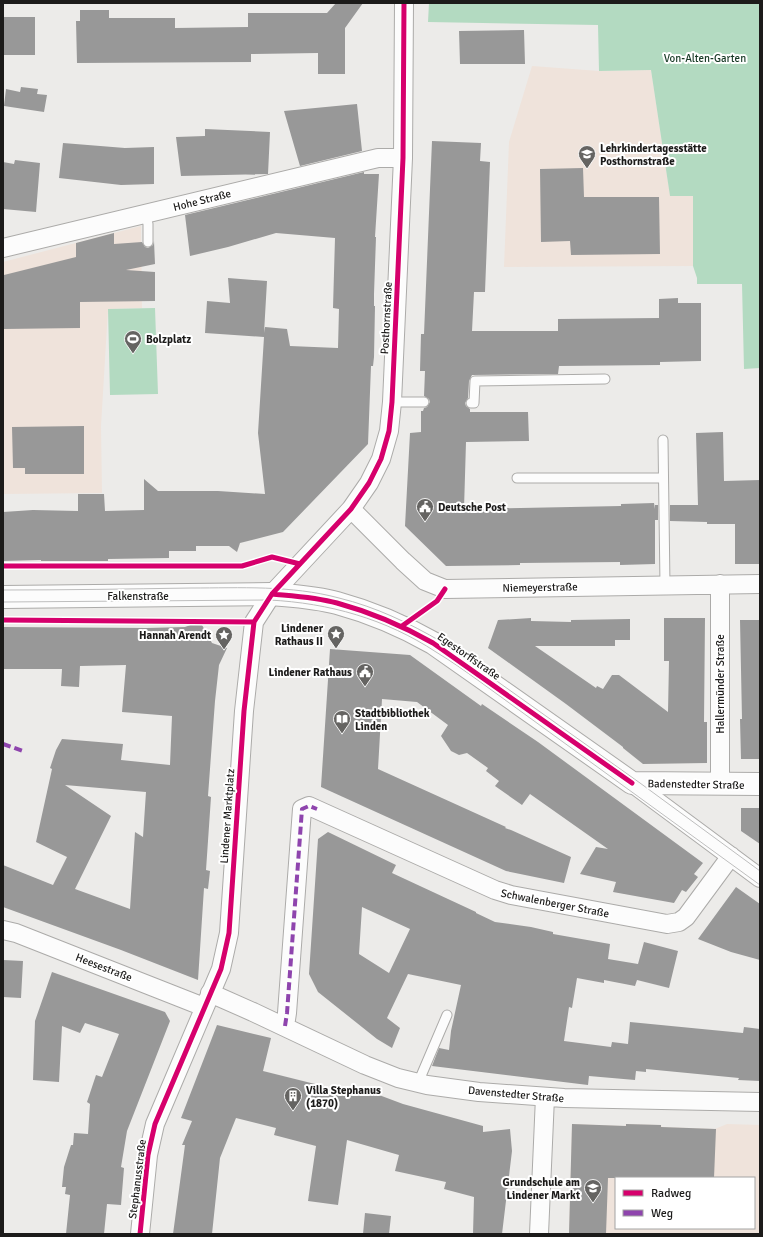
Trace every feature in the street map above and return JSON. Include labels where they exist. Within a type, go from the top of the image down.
[{"type":"street","name":"Posthornstraße","points":[[272,594],[351,509],[369,483],[380,459],[389,431],[392,402],[403,158],[404,3]]},
{"type":"street","name":"Hohe Straße","points":[[3,248],[378,158],[403,158]]},
{"type":"street","name":"Niemeyerstraße","points":[[351,509],[425,581],[444,589],[760,584]]},
{"type":"street","name":"Hallermünder Straße","points":[[720,584],[720,784]]},
{"type":"street","name":"Falkenstraße","points":[[3,597],[272,594]]},
{"type":"street","name":"Egestorffstraße","points":[[272,594],[300,596],[336,602],[402,626],[433,643],[632,783],[760,878]]},
{"type":"street","name":"Lindener Marktplatz","points":[[190,1038],[221,969],[229,932],[242,733],[254,622],[272,594]]},
{"type":"street","name":"Badenstedter Straße","points":[[632,783],[760,784]]},
{"type":"street","name":"Schwalenberger Straße","points":[[285,1026],[302,809],[309,806],[511,896],[667,924],[679,922],[686,917],[731,856]]},
{"type":"street","name":"Heesestraße","points":[[3,930],[16,933],[207,1000]]},
{"type":"street","points":[[207,1000],[285,1026]]},
{"type":"street","name":"Davenstedter Straße","points":[[285,1026],[365,1065],[398,1078],[418,1083],[479,1092],[545,1097],[760,1102]]},
{"type":"street","name":"Stephanusstraße","points":[[140,1234],[148,1155],[154,1124],[190,1038]]},
{"type":"street","points":[[539,1234],[545,1097]]},
{"type":"lane","points":[[145,214],[148,224],[148,242]]},
{"type":"lane","points":[[471,403],[474,403],[475,381],[605,380]]},
{"type":"lane","points":[[392,402],[424,402]]},
{"type":"lane","points":[[663,440],[666,585]]},
{"type":"lane","points":[[517,478],[664,478]]},
{"type":"lane","points":[[418,1083],[447,1015]]},
{"type":"shaded area","name":"Lehrkindertagesstätte Posthornstraße","points":[[532,66],[599,71],[651,70],[670,195],[693,196],[693,266],[504,267],[509,142]]},
{"type":"shaded area","points":[[141,226],[142,308],[108,309],[101,426],[102,493],[3,494],[3,262]]},
{"type":"shaded area","name":"Grundschule am Lindener Markt","points":[[572,1124],[625,1126],[626,1124],[661,1125],[662,1127],[715,1129],[727,1124],[760,1125],[760,1234],[569,1234]]},
{"type":"green space","name":"Von-Alten-Garten","points":[[429,3],[760,3],[760,368],[744,369],[742,284],[697,284],[697,278],[693,266],[693,196],[670,196],[651,70],[599,71],[598,25],[428,22]]},
{"type":"green space","name":"Bolzplatz","points":[[155,308],[158,394],[110,395],[108,309]]},
{"type":"building","points":[[336,3],[363,3],[345,28],[345,74],[318,74],[318,53],[251,54],[251,62],[77,63],[76,21],[80,21],[80,10],[109,10],[109,18],[175,18],[175,28],[248,27],[248,13],[327,13]]},
{"type":"building","points":[[3,17],[35,17],[35,55],[3,55]]},
{"type":"building","points":[[524,30],[525,64],[460,64],[459,31]]},
{"type":"building","points":[[21,87],[38,89],[37,94],[47,95],[44,112],[4,106],[6,89],[20,92]]},
{"type":"building","points":[[357,104],[362,151],[300,166],[284,111]]},
{"type":"building","points":[[205,129],[270,132],[268,174],[181,176],[176,137],[205,136]]},
{"type":"building","points":[[432,141],[481,143],[480,161],[490,162],[485,292],[474,292],[472,331],[558,331],[558,319],[659,318],[659,299],[678,298],[678,303],[701,303],[701,361],[660,362],[660,365],[559,366],[558,374],[472,375],[469,381],[468,398],[465,403],[470,409],[470,412],[528,412],[529,441],[466,442],[464,509],[621,506],[621,504],[654,503],[655,509],[655,505],[658,505],[658,520],[655,520],[655,564],[620,565],[620,562],[520,563],[520,565],[446,566],[405,526],[410,433],[421,432],[421,411],[427,407],[430,402],[429,399],[424,396],[425,371],[420,371],[421,334],[424,334]]},
{"type":"building","points":[[63,143],[125,148],[154,147],[154,184],[121,185],[59,178]]},
{"type":"building","points":[[15,160],[40,163],[36,212],[3,209],[3,162],[14,164]]},
{"type":"building","points":[[583,168],[584,197],[659,197],[660,254],[571,255],[570,241],[541,242],[540,169]]},
{"type":"building","points":[[364,172],[364,174],[379,174],[375,237],[374,357],[373,366],[371,366],[368,444],[283,532],[240,543],[237,552],[229,546],[196,546],[196,551],[169,551],[169,558],[108,559],[108,561],[3,561],[3,512],[33,510],[78,511],[78,494],[104,494],[105,511],[144,510],[144,479],[158,491],[218,491],[265,494],[258,433],[264,337],[205,333],[207,301],[230,303],[228,278],[267,281],[264,333],[265,327],[287,329],[290,346],[338,348],[339,309],[333,308],[335,238],[276,233],[190,256],[185,215]]},
{"type":"building","points":[[114,233],[114,244],[142,242],[145,247],[148,248],[153,245],[154,241],[155,264],[126,270],[155,272],[155,301],[80,302],[80,328],[4,329],[4,275],[76,257],[76,243]]},
{"type":"building","points":[[84,426],[84,474],[25,474],[25,468],[13,468],[12,427]]},
{"type":"building","points":[[723,432],[724,481],[760,480],[760,564],[735,564],[735,524],[707,524],[707,522],[670,521],[670,505],[698,505],[696,433]]},
{"type":"building","points":[[531,618],[531,621],[571,622],[571,620],[630,619],[630,640],[615,640],[615,646],[535,646],[596,688],[597,686],[603,689],[612,675],[619,675],[668,712],[669,661],[664,661],[664,618],[705,618],[704,722],[707,722],[707,763],[643,764],[566,704],[488,648],[498,620]]},
{"type":"building","points":[[740,620],[760,620],[760,759],[741,759],[740,719],[742,719]]},
{"type":"building","points":[[196,623],[202,625],[212,643],[227,648],[219,665],[215,701],[208,796],[211,797],[206,870],[210,871],[208,889],[204,888],[198,980],[3,907],[3,865],[53,885],[67,857],[36,842],[52,769],[50,768],[56,750],[62,739],[123,744],[121,760],[170,765],[172,716],[122,712],[126,665],[80,666],[79,687],[61,686],[62,669],[3,669],[3,627],[185,627]],"holes":[[[65,785],[146,792],[143,837],[135,832],[130,909],[75,889],[111,816]]]},
{"type":"building","points":[[330,649],[410,655],[481,706],[482,704],[538,742],[703,863],[694,874],[698,877],[686,892],[682,890],[674,903],[613,892],[616,882],[580,874],[596,847],[608,849],[530,794],[522,805],[495,786],[499,781],[486,771],[488,768],[467,753],[459,755],[451,751],[441,736],[448,725],[417,702],[382,699],[378,769],[571,857],[564,883],[506,871],[321,787]]},
{"type":"building","points":[[741,808],[760,808],[760,844],[741,831]]},
{"type":"building","points":[[328,832],[396,865],[392,873],[495,922],[531,927],[553,932],[553,934],[610,944],[608,959],[638,964],[644,942],[678,951],[669,988],[637,980],[635,986],[604,980],[604,983],[577,978],[572,1008],[569,1007],[564,1041],[611,1047],[612,1042],[628,1044],[630,1022],[743,1033],[744,1027],[760,1029],[760,1081],[738,1080],[739,1078],[646,1069],[646,1072],[636,1071],[635,1080],[589,1076],[588,1085],[432,1066],[439,1048],[449,1050],[451,1031],[461,985],[408,974],[387,1018],[400,1028],[392,1048],[377,1039],[318,992],[309,974],[318,839]],"holes":[[[362,907],[410,929],[389,973],[359,954]]]},
{"type":"building","points":[[736,887],[760,904],[760,960],[731,952],[698,939]]},
{"type":"building","points":[[3,960],[23,961],[21,998],[3,997]]},
{"type":"building","points":[[52,972],[165,1012],[170,1021],[127,1131],[121,1167],[124,1168],[121,1205],[107,1204],[104,1234],[66,1234],[70,1195],[65,1194],[66,1187],[62,1187],[64,1167],[71,1145],[73,1145],[74,1133],[88,1134],[90,1104],[87,1102],[96,1075],[102,1077],[119,1034],[85,1023],[80,1033],[62,1026],[59,1082],[33,1080],[35,1021]]},
{"type":"building","points":[[217,1025],[271,1038],[263,1071],[339,1090],[340,1086],[379,1095],[403,1104],[483,1126],[483,1132],[510,1129],[512,1151],[502,1234],[473,1234],[474,1197],[444,1189],[446,1182],[395,1171],[399,1155],[347,1140],[338,1205],[308,1201],[316,1146],[274,1135],[276,1128],[236,1118],[220,1158],[212,1234],[173,1234],[185,1145],[182,1145],[192,1121],[181,1118]]},
{"type":"building","name":"Grundschule am Lindener Markt","points":[[572,1124],[626,1126],[626,1124],[661,1125],[661,1127],[716,1129],[714,1177],[608,1178],[606,1234],[569,1234]]},
{"type":"building","points":[[365,1213],[391,1216],[389,1234],[363,1234]]},
{"type":"tram line","points":[[3,590],[265,588],[321,594],[366,606],[405,622],[442,642],[640,783],[760,871]]},
{"type":"tram line","points":[[3,602],[269,600],[335,609],[377,622],[417,640],[442,655],[760,885]]},
{"type":"marked path","points":[[3,744],[23,751]]},
{"type":"marked path","points":[[285,1026],[302,809],[309,806],[317,809]]},
{"type":"cycle path","points":[[140,1234],[148,1155],[155,1124],[221,969],[229,933],[244,711],[254,622],[272,594],[351,509],[369,483],[381,459],[389,431],[392,402],[403,158],[404,3]]},
{"type":"cycle path","points":[[3,566],[242,566],[272,557],[300,564]]},
{"type":"cycle path","points":[[402,626],[437,601],[445,589]]},
{"type":"cycle path","points":[[272,594],[313,598],[337,603],[374,615],[422,637],[433,643],[632,783]]},
{"type":"cycle path","points":[[3,620],[254,622]]},
{"type":"place","name":"Lehrkindertagesstätte Posthornstraße","points":[[587,169]]},
{"type":"place","name":"Bolzplatz","points":[[133,354]]},
{"type":"place","name":"Deutsche Post","points":[[425,522]]},
{"type":"place","name":"Lindener Rathaus II","points":[[336,649]]},
{"type":"place","name":"Hannah Arendt","points":[[224,650]]},
{"type":"place","name":"Lindener Rathaus","points":[[365,687]]},
{"type":"place","name":"Stadtbibliothek Linden","points":[[342,734]]},
{"type":"place","name":"Villa Stephanus (1870)","points":[[293,1111]]},
{"type":"place","name":"Grundschule am Lindener Markt","points":[[593,1203]]}]
